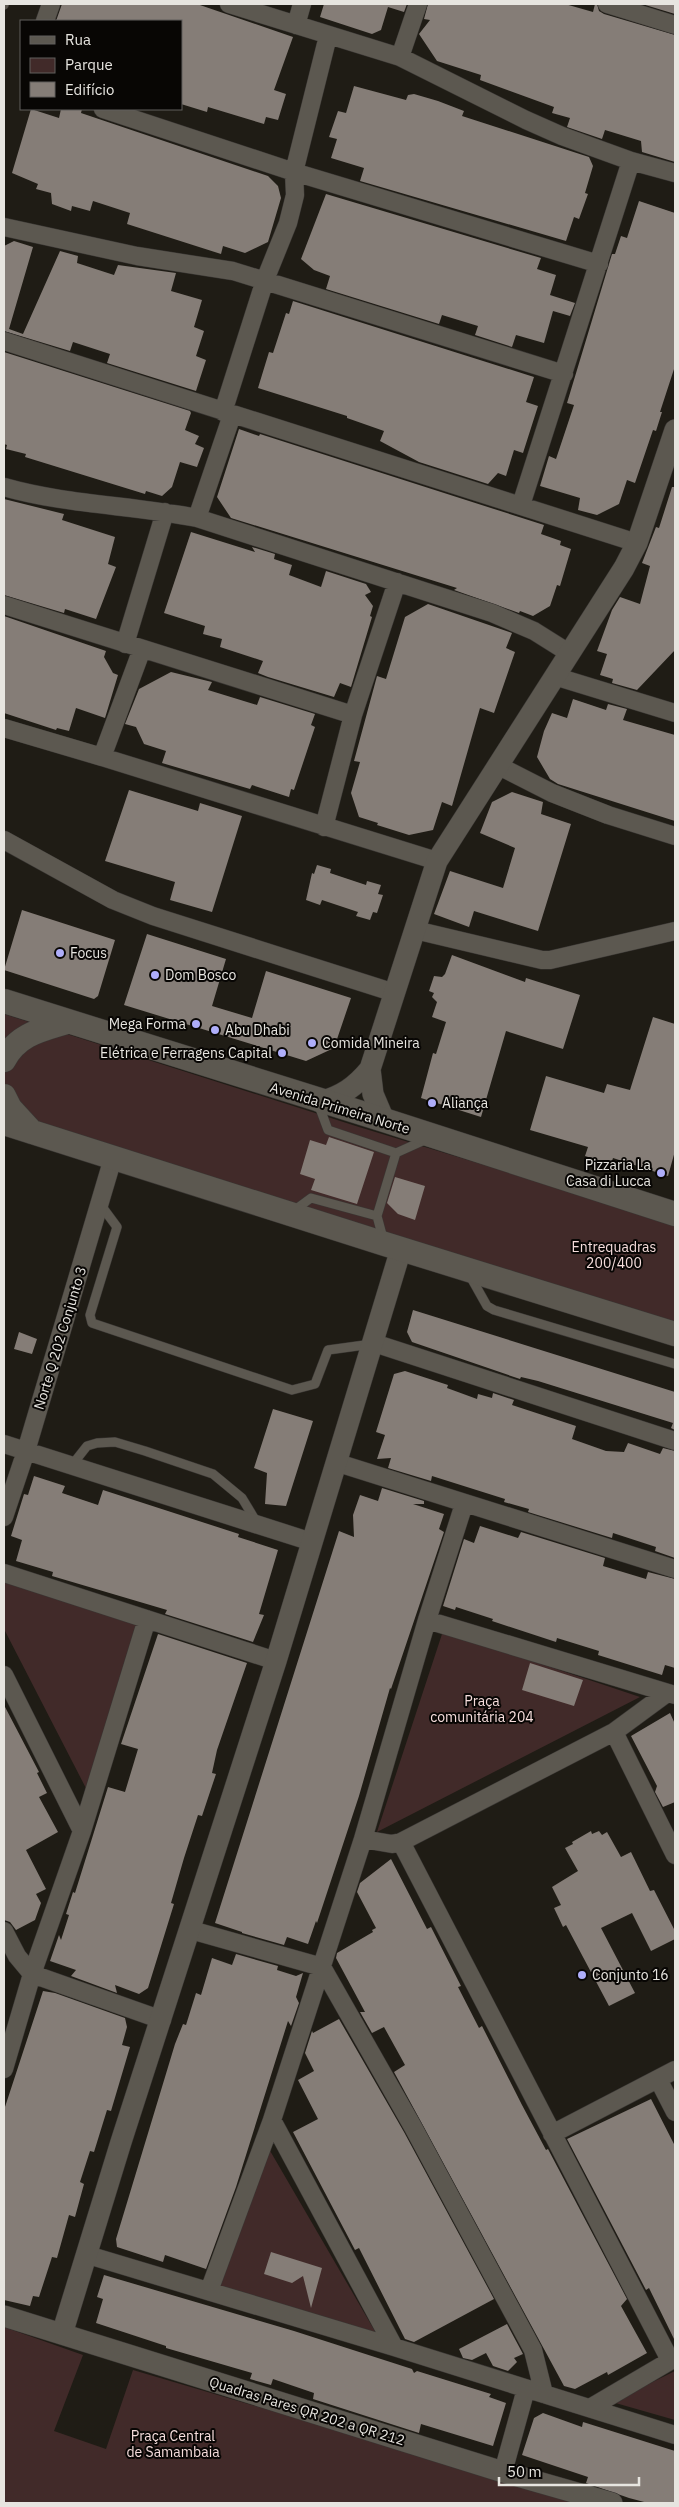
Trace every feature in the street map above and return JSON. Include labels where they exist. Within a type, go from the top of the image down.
[{"type":"main road","name":"Avenida Primeira Norte","points":[[4,1001],[318,1101],[384,1120],[675,1214]]},
{"type":"main road","points":[[4,1060],[10,1049],[20,1039],[33,1032],[67,1022]]},
{"type":"main road","points":[[4,1096],[10,1108],[33,1132]]},
{"type":"main road","points":[[4,1123],[466,1270],[675,1334]]},
{"type":"street","points":[[46,20],[51,4]]},
{"type":"street","points":[[228,4],[400,57],[526,120],[631,162],[675,173]]},
{"type":"street","points":[[296,25],[302,4]]},
{"type":"street","points":[[400,57],[418,4]]},
{"type":"street","points":[[607,4],[675,25]]},
{"type":"street","points":[[197,518],[265,280],[288,223],[295,195],[294,172],[328,36]]},
{"type":"street","points":[[106,110],[294,172],[599,264]]},
{"type":"street","points":[[521,505],[631,162]]},
{"type":"street","points":[[4,227],[83,246],[233,271],[564,374]]},
{"type":"street","points":[[4,341],[227,414],[637,543]]},
{"type":"street","points":[[318,1101],[346,1093],[359,1083],[370,1069],[437,861],[624,568],[637,543],[675,430]]},
{"type":"street","points":[[4,487],[66,501],[165,512],[197,518],[492,613],[534,631],[569,653]]},
{"type":"street","points":[[102,757],[134,647],[165,512]]},
{"type":"street","points":[[324,826],[353,715],[397,582]]},
{"type":"street","points":[[4,605],[353,715]]},
{"type":"street","points":[[554,676],[675,713]]},
{"type":"street","points":[[4,728],[437,861]]},
{"type":"street","points":[[499,766],[552,793],[675,836]]},
{"type":"street","points":[[4,840],[113,900],[153,916],[395,992]]},
{"type":"street","points":[[415,930],[542,960],[550,960],[675,931]]},
{"type":"street","points":[[370,1069],[373,1094],[384,1120]]},
{"type":"street","name":"Norte Q 202 Conjunto 3","points":[[4,1517],[26,1451],[113,1158]]},
{"type":"street","points":[[62,2334],[88,2255],[121,2142],[191,1930],[338,1463],[374,1343],[393,1247]]},
{"type":"street","points":[[374,1343],[675,1441]]},
{"type":"street","points":[[4,1444],[312,1542]]},
{"type":"street","points":[[338,1463],[675,1569]]},
{"type":"street","points":[[209,2291],[272,2120],[322,1967],[363,1839],[427,1620],[464,1504]]},
{"type":"street","points":[[4,1573],[276,1662]]},
{"type":"street","points":[[4,2069],[32,1974],[82,1831],[147,1619]]},
{"type":"street","points":[[427,1620],[671,1694]]},
{"type":"street","points":[[4,1675],[82,1831]]},
{"type":"street","points":[[363,1839],[392,1844],[401,1842],[614,1732],[671,1694]]},
{"type":"street","points":[[614,1732],[675,1855]]},
{"type":"street","points":[[401,1842],[552,2134],[673,2359],[590,2408]]},
{"type":"street","points":[[191,1930],[322,1967],[413,2127],[533,2350],[544,2394]]},
{"type":"street","points":[[4,1931],[17,1956],[32,1974],[162,2020]]},
{"type":"street","points":[[552,2134],[675,2070]]},
{"type":"street","points":[[658,2079],[675,2112]]},
{"type":"street","points":[[272,2120],[394,2347]]},
{"type":"street","points":[[88,2255],[394,2347],[675,2435]]},
{"type":"street","name":"Quadras Pares QR 202 a QR 212","points":[[4,2316],[503,2472],[612,2503]]},
{"type":"street","points":[[503,2472],[526,2389]]},
{"type":"lane","points":[[318,1101],[328,1130],[396,1153],[432,1137]]},
{"type":"lane","points":[[393,1247],[377,1216],[396,1153]]},
{"type":"lane","points":[[290,1213],[311,1198],[377,1216]]},
{"type":"lane","points":[[100,1204],[117,1227],[90,1315],[92,1323],[292,1390],[315,1384],[328,1350],[374,1343]]},
{"type":"lane","points":[[466,1270],[481,1298],[487,1306],[494,1310],[675,1364]]},
{"type":"lane","points":[[72,1465],[87,1446],[97,1443],[115,1442],[171,1459],[213,1474],[230,1486],[242,1498],[257,1523]]},
{"type":"green space","name":"Entrequadras 200/400","points":[[4,1014],[359,1127],[675,1223],[675,1324],[4,1116]]},
{"type":"green space","points":[[4,1574],[144,1623],[90,1796],[4,1629]]},
{"type":"green space","name":"Praça comunitária 204","points":[[443,1631],[640,1697],[377,1832]]},
{"type":"green space","points":[[269,2149],[376,2333],[215,2288]]},
{"type":"green space","name":"Praça Central de Samambaia","points":[[4,2327],[83,2355],[54,2431],[106,2449],[133,2370],[585,2503],[4,2503]]},
{"type":"green space","points":[[675,2371],[675,2420],[612,2402]]},
{"type":"building","points":[[62,4],[197,4],[293,37],[274,90],[286,94],[278,120],[266,117],[264,124],[208,107],[207,112],[182,104],[182,20],[56,20]]},
{"type":"building","points":[[324,4],[407,4],[404,12],[388,7],[381,30],[372,34],[320,17]]},
{"type":"building","points":[[428,4],[565,4],[593,12],[595,4],[597,4],[599,11],[604,14],[675,35],[675,162],[642,152],[641,141],[605,130],[602,139],[567,127],[570,118],[552,113],[554,107],[480,80],[481,75],[437,61],[419,34],[430,20],[424,19]]},
{"type":"building","points":[[642,4],[675,4],[675,14]]},
{"type":"building","points":[[354,86],[406,100],[408,95],[414,94],[438,101],[464,111],[462,116],[589,157],[593,166],[585,193],[588,194],[579,219],[574,217],[566,241],[360,181],[364,168],[331,158],[337,139],[329,137],[338,111],[346,113]]},
{"type":"building","points":[[31,110],[59,118],[61,110],[82,110],[81,113],[268,176],[278,186],[281,198],[268,242],[245,253],[223,246],[221,254],[127,224],[130,213],[93,201],[90,211],[72,206],[71,211],[52,204],[51,193],[36,189],[38,184],[12,173]]},
{"type":"building","points":[[326,194],[541,258],[537,269],[556,275],[550,295],[575,303],[570,316],[553,311],[544,343],[516,335],[512,347],[475,335],[478,326],[442,315],[439,324],[326,289],[330,276],[314,270],[301,259]]},
{"type":"building","points":[[639,201],[675,213],[675,366],[656,431],[653,430],[635,483],[627,480],[619,504],[597,515],[578,510],[580,498],[540,486],[549,456],[556,459],[574,405],[567,403],[612,254],[615,254],[621,236],[627,238]]},
{"type":"building","points":[[14,241],[33,247],[9,329],[23,334],[60,251],[78,256],[77,263],[114,275],[118,265],[176,273],[171,291],[202,300],[194,327],[204,331],[196,356],[206,360],[196,391],[107,363],[110,354],[73,342],[70,351],[4,331],[4,246]]},
{"type":"building","points":[[293,301],[534,377],[526,402],[538,406],[523,453],[514,450],[506,476],[498,473],[488,484],[419,462],[380,441],[384,431],[347,418],[347,416],[258,388],[269,352],[273,353],[286,313],[289,314]]},
{"type":"building","points":[[4,352],[190,411],[185,430],[199,436],[195,444],[204,448],[197,467],[180,462],[172,487],[162,496],[146,491],[145,494],[25,457],[26,454],[6,449],[7,445],[4,444]]},
{"type":"building","points":[[239,429],[259,436],[260,434],[544,525],[541,534],[561,541],[560,545],[571,549],[560,586],[557,585],[550,606],[533,616],[520,611],[519,613],[454,590],[457,588],[231,518],[217,497]]},
{"type":"building","points":[[672,487],[675,487],[675,650],[637,690],[612,683],[613,679],[600,675],[607,654],[597,651],[612,610],[620,597],[640,604],[650,566],[642,563],[656,527],[659,528]]},
{"type":"building","points":[[4,499],[64,514],[62,520],[115,537],[108,564],[116,567],[96,619],[65,609],[64,613],[4,595]]},
{"type":"building","points":[[191,532],[255,552],[252,547],[275,554],[274,559],[292,565],[289,575],[321,587],[326,571],[366,584],[371,592],[365,595],[373,606],[370,616],[372,617],[351,687],[340,683],[334,697],[268,677],[258,673],[263,661],[220,647],[222,639],[203,634],[205,626],[164,613]]},
{"type":"building","points":[[428,604],[512,633],[506,648],[515,652],[494,713],[480,708],[452,806],[442,802],[433,830],[409,835],[359,817],[351,793],[360,762],[354,761],[377,676],[386,679],[405,617]]},
{"type":"building","points":[[4,616],[106,651],[104,657],[113,673],[118,675],[105,718],[76,708],[69,731],[57,728],[56,730],[4,713]]},
{"type":"building","points":[[171,672],[212,682],[208,690],[257,705],[260,697],[315,714],[311,725],[315,727],[294,790],[291,789],[289,797],[252,785],[250,789],[162,763],[166,751],[144,744],[136,727],[125,724],[139,689]]},
{"type":"building","points":[[573,699],[606,710],[608,704],[627,709],[623,720],[675,735],[675,821],[558,784],[550,779],[537,757],[544,731],[552,713],[567,718]]},
{"type":"building","points":[[129,790],[198,811],[200,803],[242,816],[212,912],[170,900],[175,882],[105,861]]},
{"type":"building","points":[[512,792],[543,802],[541,814],[571,824],[538,931],[474,911],[469,927],[434,914],[450,871],[503,888],[515,848],[480,833],[492,802]]},
{"type":"building","points":[[317,865],[331,869],[330,873],[366,885],[367,881],[381,885],[378,894],[383,895],[377,913],[373,912],[370,920],[356,916],[358,912],[322,900],[320,905],[306,900],[312,873],[314,874]]},
{"type":"building","name":"Focus","points":[[22,910],[115,940],[98,996],[94,999],[4,970]]},
{"type":"building","points":[[147,934],[226,959],[212,1006],[252,1018],[266,971],[351,998],[334,1048],[306,1061],[124,1005]]},
{"type":"building","points":[[452,955],[525,982],[526,978],[580,995],[563,1049],[506,1031],[481,1117],[421,1098],[433,1053],[436,1054],[446,1022],[432,1017],[437,1002],[432,997],[434,993],[429,991],[434,976],[442,977],[445,974]]},
{"type":"building","points":[[653,1017],[675,1024],[675,1151],[668,1176],[613,1158],[611,1164],[585,1156],[588,1147],[530,1130],[546,1076],[604,1093],[607,1084],[630,1090]]},
{"type":"building","points":[[329,1137],[374,1152],[357,1204],[311,1190],[315,1179],[300,1174],[310,1140],[326,1145]]},
{"type":"building","points":[[395,1177],[425,1186],[415,1220],[398,1214],[387,1203]]},
{"type":"building","points":[[413,1310],[675,1392],[675,1430],[671,1428],[673,1423],[538,1381],[521,1377],[520,1379],[412,1342],[407,1332]]},
{"type":"building","points":[[19,1332],[37,1339],[32,1354],[14,1349]]},
{"type":"building","points":[[405,1371],[448,1385],[447,1388],[477,1399],[478,1394],[492,1398],[493,1393],[514,1400],[512,1405],[576,1426],[572,1439],[606,1451],[624,1452],[628,1443],[660,1454],[663,1448],[675,1451],[675,1558],[655,1551],[656,1547],[613,1533],[612,1538],[528,1512],[529,1509],[504,1502],[505,1499],[432,1476],[431,1481],[388,1468],[391,1458],[377,1459],[385,1435],[376,1432],[394,1374]]},
{"type":"building","points":[[273,1409],[313,1421],[286,1506],[265,1504],[267,1473],[254,1468]]},
{"type":"building","points":[[34,1476],[65,1486],[62,1493],[98,1505],[103,1490],[239,1534],[238,1537],[278,1550],[259,1614],[264,1615],[253,1642],[165,1614],[167,1610],[52,1576],[53,1572],[16,1561],[22,1540],[11,1536],[24,1494],[28,1495]]},
{"type":"building","points":[[382,1488],[424,1501],[424,1504],[413,1504],[444,1514],[439,1529],[444,1532],[390,1688],[359,1796],[317,1923],[316,1921],[308,1944],[287,1937],[284,1945],[215,1923],[339,1531],[354,1537],[353,1515],[360,1495],[378,1501]]},
{"type":"building","points":[[480,1526],[518,1538],[521,1532],[605,1558],[603,1566],[646,1579],[648,1572],[675,1579],[675,1668],[665,1665],[662,1675],[598,1655],[599,1651],[557,1638],[556,1642],[456,1607],[455,1610],[443,1606],[464,1539],[474,1543]]},
{"type":"building","points":[[158,1634],[247,1663],[217,1750],[212,1773],[216,1774],[202,1816],[198,1815],[184,1858],[171,1903],[174,1904],[148,1988],[139,1994],[115,1985],[117,1993],[71,1976],[76,1970],[50,1961],[59,1935],[61,1940],[69,1915],[66,1914],[73,1892],[75,1893],[108,1787],[125,1792],[138,1749],[121,1744]]},
{"type":"building","points":[[530,1663],[583,1680],[574,1706],[522,1690]]},
{"type":"building","points":[[4,1705],[39,1772],[37,1773],[47,1793],[39,1797],[58,1832],[26,1850],[46,1889],[36,1894],[41,1903],[35,1920],[16,1930],[10,1922],[4,1920]]},
{"type":"building","points":[[670,1713],[675,1724],[675,1802],[663,1807],[655,1792],[657,1786],[631,1736]]},
{"type":"building","points":[[591,1831],[592,1834],[599,1831],[602,1835],[607,1832],[621,1857],[631,1852],[650,1891],[654,1890],[675,1931],[675,1939],[651,1951],[632,1913],[601,1928],[635,1993],[609,2006],[566,1925],[563,1927],[554,1908],[561,1905],[552,1887],[578,1871],[565,1848]]},
{"type":"building","points":[[391,1859],[427,1929],[431,1927],[461,1986],[458,1987],[479,2028],[482,2026],[522,2105],[546,2150],[548,2149],[627,2299],[621,2306],[647,2353],[608,2375],[607,2372],[575,2389],[564,2386],[394,2072],[405,2065],[384,2027],[372,2033],[360,2012],[365,2012],[336,1958],[337,1953],[373,1932],[372,1930],[376,1928],[357,1892],[360,1883]]},
{"type":"building","points":[[236,1954],[278,1966],[277,1970],[296,1976],[303,1973],[296,1997],[299,2003],[291,2026],[288,2021],[236,2187],[206,2269],[165,2255],[163,2262],[117,2247],[116,2239],[175,2044],[183,2024],[186,2025],[196,1993],[201,1995],[212,1958],[232,1965]]},
{"type":"building","points":[[43,1991],[55,1993],[125,2018],[127,2027],[122,2045],[130,2047],[111,2111],[107,2110],[94,2152],[90,2151],[80,2182],[84,2184],[75,2217],[69,2215],[57,2258],[52,2257],[39,2297],[33,2296],[30,2306],[4,2300],[4,2110]]},
{"type":"building","points":[[339,2019],[404,2132],[494,2299],[414,2342],[405,2339],[359,2248],[355,2250],[293,2132],[318,2119],[298,2080],[314,2071],[305,2053],[312,2031],[313,2033]]},
{"type":"building","points":[[651,2099],[675,2146],[675,2341],[649,2288],[646,2290],[567,2139]]},
{"type":"building","points":[[271,2252],[322,2268],[311,2308],[303,2276],[292,2283],[264,2274]]},
{"type":"building","points":[[104,2275],[294,2331],[412,2369],[414,2373],[417,2371],[491,2394],[489,2397],[506,2403],[493,2446],[421,2424],[419,2433],[313,2399],[314,2393],[273,2379],[271,2385],[250,2379],[252,2373],[166,2348],[166,2346],[96,2323],[103,2299],[97,2297]]},
{"type":"building","points":[[507,2324],[523,2354],[514,2358],[517,2362],[508,2371],[493,2366],[486,2353],[472,2360],[463,2358],[459,2349]]},
{"type":"building","points":[[543,2413],[582,2427],[583,2422],[675,2451],[675,2503],[648,2503],[629,2498],[586,2483],[588,2477],[522,2455],[534,2418]]},
{"type":"place","name":"Focus","points":[[60,953]]},
{"type":"place","name":"Dom Bosco","points":[[155,975]]},
{"type":"place","name":"Mega Forma","points":[[196,1024]]},
{"type":"place","name":"Abu Dhabi","points":[[215,1030]]},
{"type":"place","name":"Comida Mineira","points":[[312,1043]]},
{"type":"place","name":"Elétrica e Ferragens Capital","points":[[282,1053]]},
{"type":"place","name":"Aliança","points":[[432,1103]]},
{"type":"place","name":"Pizzaria La Casa di Lucca","points":[[661,1173]]},
{"type":"place","name":"Conjunto 16","points":[[582,1975]]}]
